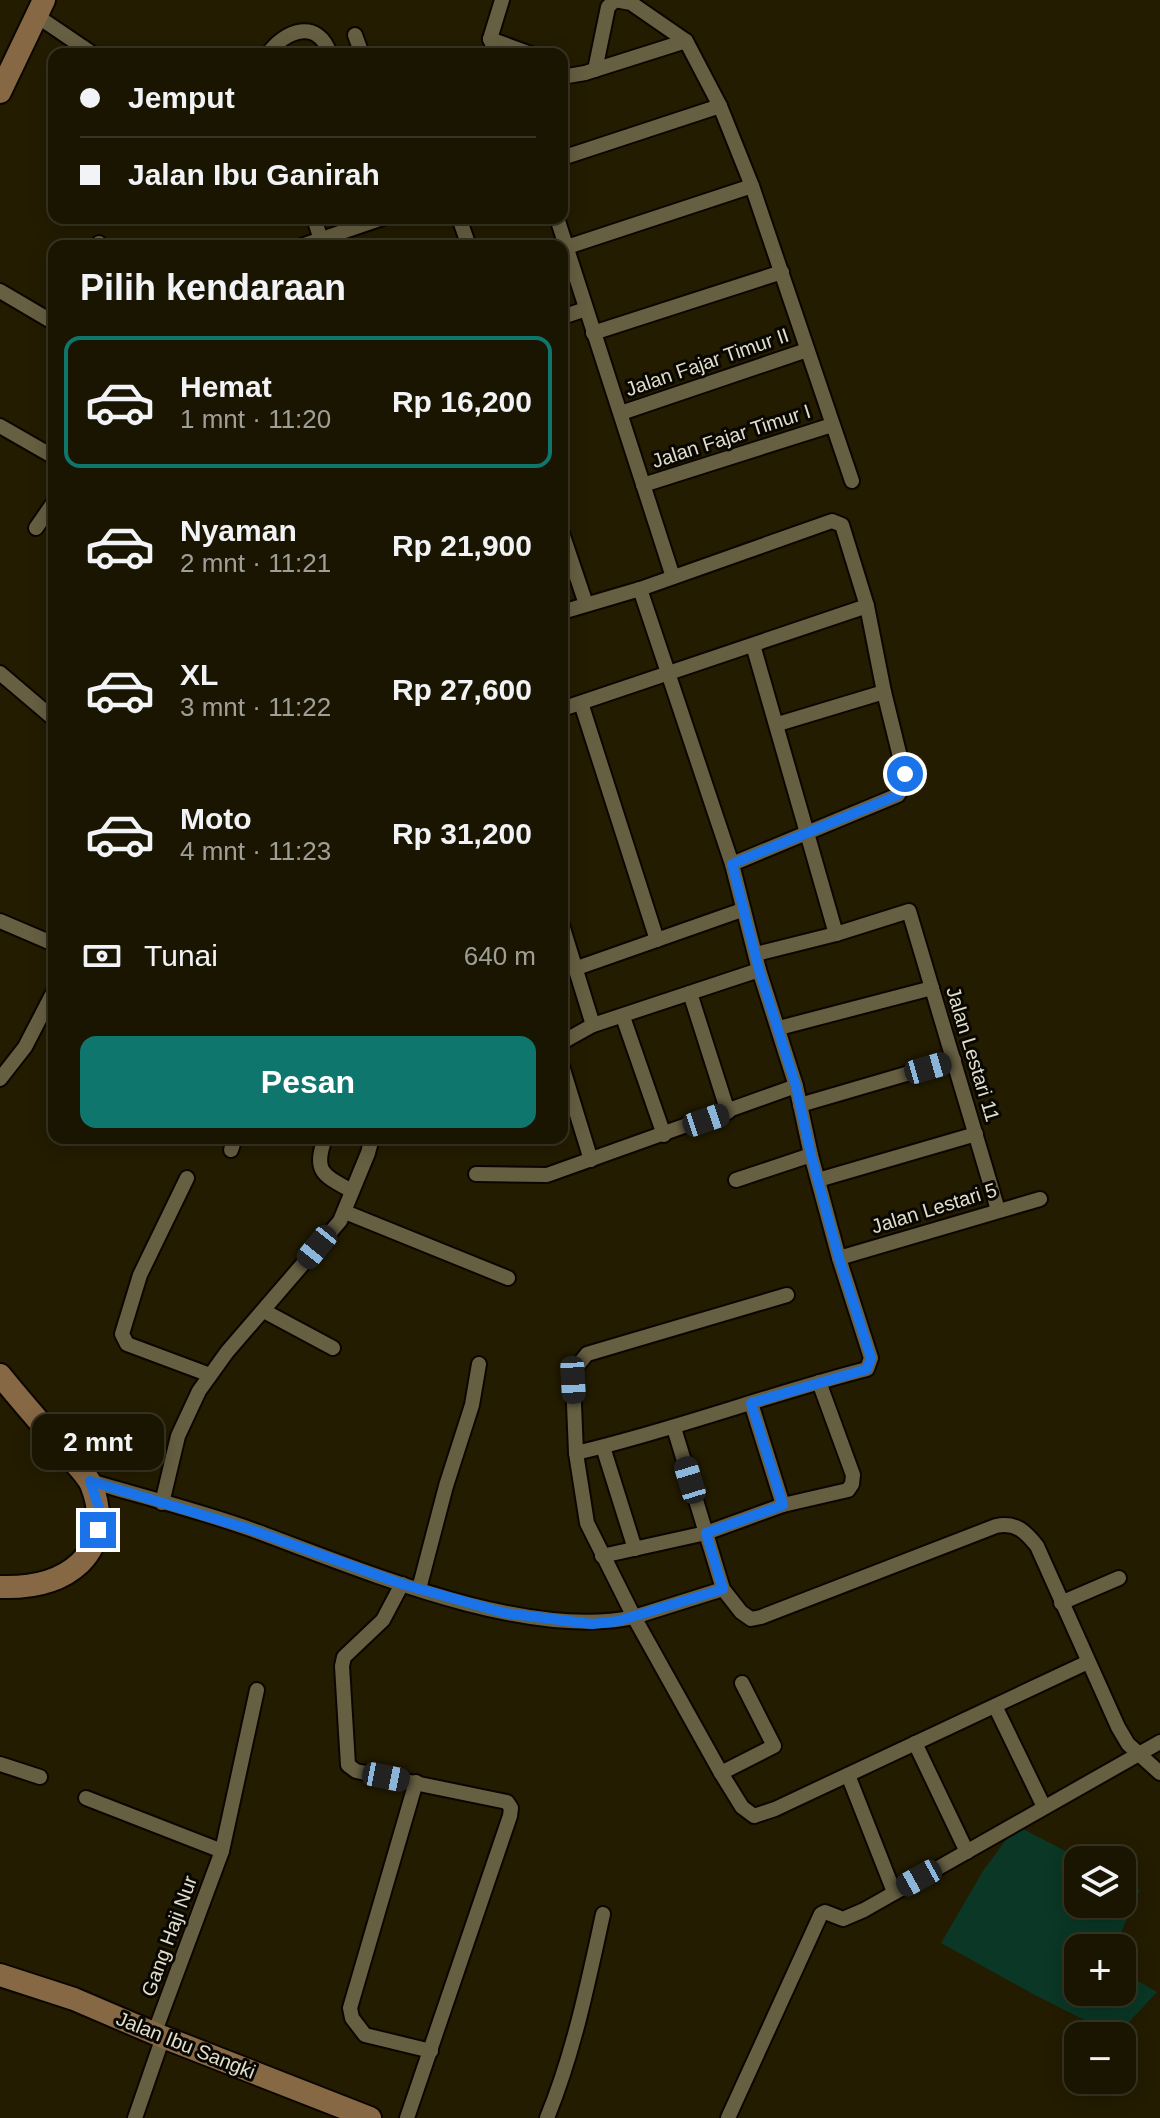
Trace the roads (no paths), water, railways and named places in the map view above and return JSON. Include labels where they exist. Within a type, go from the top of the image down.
[{"type":"main road","points":[[3,79],[40,8]]},
{"type":"main road","points":[[0,1375],[90,1481],[99,1508],[98,1530],[91,1553],[75,1567],[56,1579],[34,1585],[0,1587]]},
{"type":"main road","name":"Jalan Ibu Sangki","points":[[0,1975],[74,1999],[339,2112],[370,2118]]},
{"type":"street","points":[[494,48],[490,39],[502,0]]},
{"type":"street","points":[[590,72],[608,7],[615,0],[631,3],[686,41],[720,106],[752,186],[852,481]]},
{"type":"street","points":[[40,8],[86,48]]},
{"type":"street","points":[[272,48],[288,34],[300,31],[320,38],[326,48]]},
{"type":"street","points":[[355,35],[360,48]]},
{"type":"street","points":[[490,39],[515,48]]},
{"type":"street","points":[[568,76],[590,72],[686,41]]},
{"type":"street","points":[[568,66],[590,72]]},
{"type":"street","points":[[568,156],[720,106]]},
{"type":"street","points":[[568,247],[752,186]]},
{"type":"street","points":[[329,240],[368,224]]},
{"type":"street","points":[[568,250],[673,577]]},
{"type":"street","points":[[593,333],[782,272]]},
{"type":"street","points":[[0,291],[48,319]]},
{"type":"street","points":[[568,315],[586,309]]},
{"type":"street","name":"Jalan Fajar Timur II","points":[[621,413],[807,350]]},
{"type":"street","name":"Jalan Fajar Timur I","points":[[643,485],[832,425]]},
{"type":"street","points":[[0,426],[48,454]]},
{"type":"street","points":[[36,528],[48,511]]},
{"type":"street","points":[[568,610],[640,589],[832,521],[842,525],[867,606],[905,774],[903,788],[898,795],[732,864]]},
{"type":"street","points":[[568,551],[586,604]]},
{"type":"street","points":[[578,1452],[674,1428],[867,1369],[871,1358],[839,1258],[796,1086],[759,970],[732,864],[640,589]]},
{"type":"street","points":[[568,707],[867,606]]},
{"type":"street","points":[[753,645],[836,934],[756,954]]},
{"type":"street","points":[[0,673],[48,714]]},
{"type":"street","points":[[778,724],[884,692]]},
{"type":"street","points":[[581,703],[657,940]]},
{"type":"street","points":[[577,968],[742,910]]},
{"type":"street","name":"Jalan Lestari 11","points":[[836,934],[909,911],[998,1210]]},
{"type":"street","points":[[0,921],[48,941]]},
{"type":"street","points":[[568,942],[593,1025]]},
{"type":"street","points":[[568,1039],[593,1025],[759,970]]},
{"type":"street","points":[[779,1028],[932,988]]},
{"type":"street","points":[[690,993],[728,1112]]},
{"type":"street","points":[[0,1079],[5,1062],[25,1047],[48,1003]]},
{"type":"street","points":[[623,1017],[664,1135]]},
{"type":"street","points":[[800,1105],[954,1060]]},
{"type":"street","points":[[568,1085],[591,1160]]},
{"type":"street","points":[[476,1174],[547,1175],[796,1086]]},
{"type":"street","points":[[818,1180],[976,1134]]},
{"type":"street","points":[[323,1144],[318,1156],[320,1168],[327,1177],[352,1191]]},
{"type":"street","points":[[162,1503],[178,1436],[199,1391],[227,1352],[340,1221],[370,1144]]},
{"type":"street","points":[[736,1180],[811,1155]]},
{"type":"street","points":[[187,1178],[140,1275],[122,1334],[127,1344],[210,1375]]},
{"type":"street","name":"Jalan Lestari 5","points":[[839,1258],[1040,1199]]},
{"type":"street","points":[[345,1212],[508,1278]]},
{"type":"street","points":[[787,1295],[587,1354],[580,1360],[573,1380],[587,1523],[634,1617],[742,1807],[754,1816],[765,1813],[1088,1662]]},
{"type":"street","points":[[264,1311],[333,1348]]},
{"type":"street","points":[[419,1589],[446,1486],[472,1405],[479,1364]]},
{"type":"street","points":[[602,1556],[706,1533],[783,1505],[848,1490],[854,1480],[819,1382]]},
{"type":"street","points":[[751,1403],[783,1505]]},
{"type":"street","points":[[674,1428],[723,1589],[741,1612],[751,1619],[1007,1524],[1028,1534],[1037,1546],[1118,1727],[1128,1744],[1160,1773]]},
{"type":"street","points":[[603,1447],[635,1549]]},
{"type":"street","points":[[90,1481],[249,1529],[402,1584],[505,1613],[592,1624],[634,1617],[723,1589]]},
{"type":"street","points":[[1061,1603],[1119,1578]]},
{"type":"street","points":[[402,1584],[383,1620],[344,1657],[346,1757],[351,1769],[507,1802],[511,1808],[407,2118]]},
{"type":"street","points":[[721,1773],[774,1746],[742,1683]]},
{"type":"street","name":"Gang Haji Nur","points":[[135,2118],[149,2082],[158,2036],[222,1851],[257,1690]]},
{"type":"street","points":[[995,1706],[1044,1807]]},
{"type":"street","points":[[728,2118],[821,1914],[825,1912],[847,1919],[1160,1742]]},
{"type":"street","points":[[915,1743],[967,1852]]},
{"type":"street","points":[[0,1764],[40,1777]]},
{"type":"street","points":[[848,1775],[894,1892]]},
{"type":"street","points":[[416,1782],[350,2008],[352,2018],[365,2035],[431,2051]]},
{"type":"street","points":[[86,1798],[222,1851]]},
{"type":"street","points":[[547,2118],[584,2004],[603,1914]]}]
